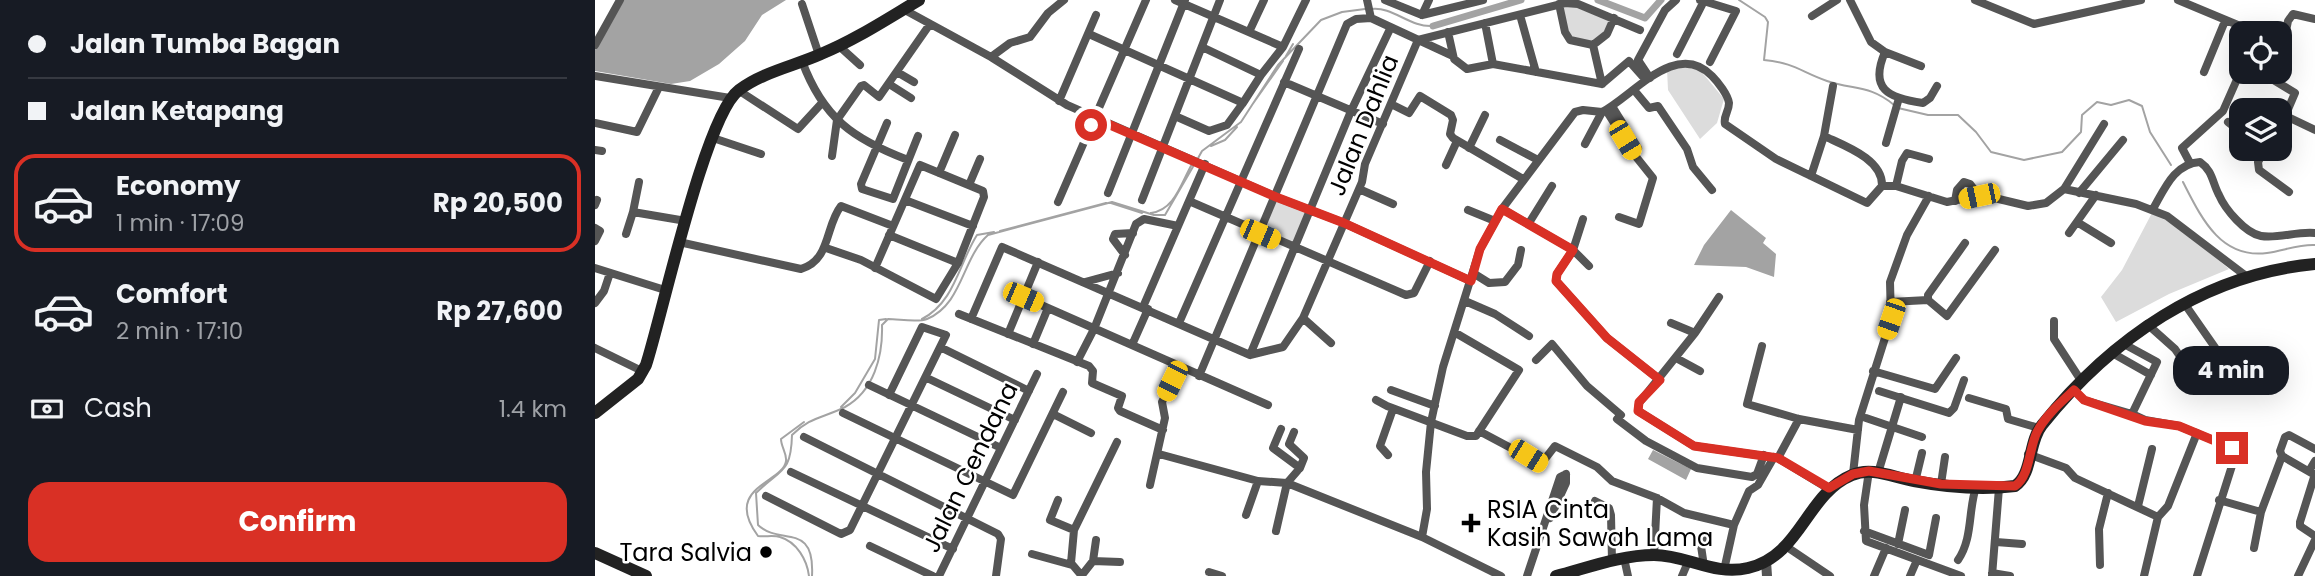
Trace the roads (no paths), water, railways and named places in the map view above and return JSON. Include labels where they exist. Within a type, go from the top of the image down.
[{"type":"main road","points":[[595,413],[643,372],[679,242],[713,138],[734,94],[760,77],[839,46],[919,0]]},
{"type":"main road","points":[[1556,576],[1618,560],[1654,555],[1721,572],[1748,568],[1766,561],[1787,547],[1829,488],[1853,474],[1873,472],[1915,482],[1976,487],[2015,486],[2021,482],[2028,454],[2039,428],[2078,386],[2147,324],[2184,303],[2246,276],[2315,264]]},
{"type":"main road","points":[[595,553],[646,576]]},
{"type":"street","points":[[595,45],[619,0]]},
{"type":"street","points":[[991,57],[1010,43],[1030,37],[1048,13],[1064,0]]},
{"type":"street","points":[[1058,202],[1146,0]]},
{"type":"street","points":[[1142,200],[1220,0]]},
{"type":"street","points":[[1249,32],[1264,0]]},
{"type":"street","points":[[1175,116],[1209,131],[1227,124],[1283,47],[1306,0]]},
{"type":"street","points":[[1387,0],[1422,15],[1483,0]]},
{"type":"street","points":[[1422,15],[1429,0]]},
{"type":"street","points":[[1648,79],[1638,60],[1665,10],[1676,0]]},
{"type":"street","points":[[1812,16],[1837,0]]},
{"type":"street","points":[[1850,0],[1867,36],[1885,52],[1921,66]]},
{"type":"street","points":[[1975,0],[2034,24],[2141,0]]},
{"type":"street","points":[[2178,0],[2229,22]]},
{"type":"street","points":[[1108,193],[1159,65],[1181,1],[1283,47]]},
{"type":"street","points":[[1367,1],[1370,15],[1389,29],[1453,57]]},
{"type":"street","points":[[1677,54],[1702,1],[1735,11],[1710,62]]},
{"type":"street","points":[[1418,40],[1559,4],[1573,3],[1640,30]]},
{"type":"street","points":[[802,4],[819,55]]},
{"type":"street","points":[[1559,4],[1567,38],[1593,45]]},
{"type":"street","points":[[903,9],[991,57],[1059,101],[1094,118],[1430,261],[1489,283],[1505,282],[1518,265],[1521,250]]},
{"type":"street","points":[[2288,21],[2293,14],[2315,19]]},
{"type":"street","points":[[1059,101],[1096,15]]},
{"type":"street","points":[[1199,376],[1347,24],[1370,15]]},
{"type":"street","points":[[1520,15],[1536,72]]},
{"type":"street","points":[[1593,45],[1607,34],[1614,18]]},
{"type":"street","points":[[2204,72],[2225,21]]},
{"type":"street","points":[[1485,23],[1493,64]]},
{"type":"street","points":[[832,156],[837,120],[862,85],[879,97],[930,24]]},
{"type":"street","points":[[971,319],[1000,248],[1011,249],[1249,355],[1351,111],[1389,29]]},
{"type":"street","points":[[1448,32],[1453,57],[1467,69],[1493,64],[1602,84]]},
{"type":"street","points":[[1089,34],[1243,103]]},
{"type":"street","name":"Jalan Dahlia","points":[[1249,355],[1283,347],[1303,318],[1359,189],[1365,164],[1418,40]]},
{"type":"street","points":[[1593,45],[1602,84]]},
{"type":"street","points":[[839,46],[860,65]]},
{"type":"street","points":[[1202,47],[1261,75]]},
{"type":"street","points":[[1179,323],[1299,49]]},
{"type":"street","points":[[1885,52],[1877,71],[1878,81],[1897,104]]},
{"type":"street","points":[[802,61],[821,104],[837,120],[875,147],[908,160]]},
{"type":"street","points":[[1602,84],[1629,61],[1648,79]]},
{"type":"street","points":[[1585,144],[1607,109],[1648,79],[1663,69],[1677,65],[1694,65],[1706,70],[1729,102],[1725,124],[1776,159],[1867,203],[1882,186],[1882,177],[1873,163],[1824,136]]},
{"type":"street","points":[[897,72],[914,82]]},
{"type":"street","points":[[595,76],[659,87],[734,94],[798,129],[821,104]]},
{"type":"street","points":[[1284,82],[1383,124]]},
{"type":"street","points":[[890,84],[911,98]]},
{"type":"street","points":[[2190,163],[2182,148],[2223,111],[2235,84]]},
{"type":"street","points":[[2281,84],[2294,91],[2292,98]]},
{"type":"street","points":[[1811,176],[1824,136],[1833,86]]},
{"type":"street","points":[[1897,104],[1923,103],[1930,98],[1937,86]]},
{"type":"street","points":[[595,123],[635,133],[640,130],[659,87]]},
{"type":"street","points":[[1634,90],[1649,108],[1658,106],[1687,149],[1693,167],[1712,190]]},
{"type":"street","points":[[1391,104],[1409,113],[1420,96],[1445,110],[1453,120],[1450,135],[1523,179]]},
{"type":"street","points":[[1886,143],[1897,104]]},
{"type":"street","points":[[1607,109],[1638,148]]},
{"type":"street","points":[[1422,537],[1427,509],[1426,472],[1431,422],[1454,332],[1480,249],[1502,209],[1575,112],[1607,109]]},
{"type":"street","points":[[1607,109],[1633,153],[1653,178],[1639,224],[1619,217]]},
{"type":"street","points":[[1469,148],[1485,115]]},
{"type":"street","points":[[2292,119],[2315,130]]},
{"type":"street","points":[[887,123],[861,187],[888,199],[893,199],[918,136]]},
{"type":"street","points":[[1882,186],[1896,186],[1947,202],[1979,196],[2028,206],[2046,203],[2064,189],[2104,124]]},
{"type":"street","points":[[939,173],[955,135]]},
{"type":"street","points":[[713,138],[761,154]]},
{"type":"street","points":[[1500,140],[1538,160]]},
{"type":"street","points":[[2079,192],[2123,140]]},
{"type":"street","points":[[1446,166],[1457,141]]},
{"type":"street","points":[[1896,186],[1902,161],[1907,153],[1929,159]]},
{"type":"street","points":[[969,185],[980,159]]},
{"type":"street","points":[[2259,161],[2259,170],[2289,192]]},
{"type":"street","points":[[2153,209],[2170,180],[2190,163],[2200,162],[2207,167],[2229,211],[2253,234],[2268,237],[2315,233]]},
{"type":"street","points":[[1132,345],[1202,163]]},
{"type":"street","points":[[826,248],[875,268],[936,299],[958,263],[984,194],[920,165],[875,268]]},
{"type":"street","points":[[1955,201],[1957,190],[1964,182],[1970,184],[1979,196]]},
{"type":"street","points":[[627,234],[639,183]]},
{"type":"street","points":[[1529,223],[1552,186]]},
{"type":"street","points":[[1359,189],[1394,204]]},
{"type":"street","points":[[2064,189],[2153,209],[2167,216],[2246,276]]},
{"type":"street","points":[[2069,233],[2096,195]]},
{"type":"street","points":[[1853,474],[1858,430],[1873,371],[1891,319],[1890,282],[1907,235],[1929,196]]},
{"type":"street","points":[[905,200],[972,226]]},
{"type":"street","points":[[1189,201],[1260,234],[1409,295],[1414,293],[1430,261]]},
{"type":"street","points":[[679,242],[801,268],[808,266],[826,248],[841,206],[893,226]]},
{"type":"street","points":[[1502,209],[1573,250],[1589,266]]},
{"type":"street","points":[[1468,210],[1495,221]]},
{"type":"street","points":[[633,212],[686,221]]},
{"type":"street","points":[[1077,362],[1110,292],[1136,224],[1144,219],[1178,226]]},
{"type":"street","points":[[1583,219],[1581,234],[1557,274],[1556,281],[1607,338],[1660,380]]},
{"type":"street","points":[[2077,222],[2111,243]]},
{"type":"street","points":[[595,228],[600,231],[595,241]]},
{"type":"street","points":[[1125,255],[1113,239],[1115,234],[1133,233]]},
{"type":"street","points":[[889,235],[958,263]]},
{"type":"street","points":[[1965,243],[1928,295],[1929,300],[1947,316],[1995,250]]},
{"type":"street","points":[[1007,334],[1038,262]]},
{"type":"street","points":[[595,268],[665,290]]},
{"type":"street","points":[[595,303],[604,291],[610,272]]},
{"type":"street","points":[[1085,282],[1118,273]]},
{"type":"street","points":[[1023,297],[1268,405]]},
{"type":"street","points":[[1719,297],[1660,380],[1637,407],[1656,424],[1694,446],[1735,454],[1772,457],[1829,488]]},
{"type":"street","points":[[1890,302],[1929,300]]},
{"type":"street","points":[[1465,301],[1495,314],[1529,336]]},
{"type":"street","points":[[2184,303],[2238,379]]},
{"type":"street","points":[[1033,344],[1048,308]]},
{"type":"street","points":[[959,314],[1091,368],[1092,383],[1122,396],[1118,408],[1121,411],[1163,430]]},
{"type":"street","points":[[1303,318],[1331,343]]},
{"type":"street","points":[[2054,321],[2054,339],[2084,400],[2132,414],[2145,421],[2172,424],[2237,450],[2197,576]]},
{"type":"street","points":[[1671,323],[1695,333]]},
{"type":"street","points":[[2147,324],[2175,349],[2197,381]]},
{"type":"street","points":[[766,496],[841,534],[851,530],[946,335],[922,327],[889,395]]},
{"type":"street","points":[[1377,400],[1393,409],[1467,436],[1476,436],[1519,371],[1517,366],[1454,332]]},
{"type":"street","points":[[1536,360],[1552,344],[1587,386],[1621,415],[1617,419],[1646,441],[1697,468],[1752,477],[1772,457],[1799,419]]},
{"type":"street","points":[[2124,344],[2157,362],[2132,414]]},
{"type":"street","points":[[1762,346],[1747,404],[1799,419],[1858,430]]},
{"type":"street","points":[[595,348],[643,372]]},
{"type":"street","points":[[942,348],[1029,391]]},
{"type":"street","points":[[2114,354],[2151,375]]},
{"type":"street","points":[[1676,358],[1700,371]]},
{"type":"street","points":[[1873,371],[1935,389],[1956,358]]},
{"type":"street","points":[[1150,485],[1163,430],[1162,402],[1179,367]]},
{"type":"street","name":"Jalan Cendana","points":[[939,576],[1037,374]]},
{"type":"street","points":[[927,378],[1015,420]]},
{"type":"street","points":[[1879,391],[1949,413],[1954,408],[1964,380]]},
{"type":"street","points":[[869,385],[1001,448]]},
{"type":"street","points":[[1391,390],[1435,406]]},
{"type":"street","points":[[842,413],[1010,495],[1016,494],[1063,392]]},
{"type":"street","points":[[1901,397],[1873,472],[1864,531],[1866,541],[1945,573],[1961,576]]},
{"type":"street","points":[[1969,398],[2006,409],[2008,419],[2039,428]]},
{"type":"street","points":[[1388,455],[1380,446],[1393,409]]},
{"type":"street","points":[[1053,414],[1091,433]]},
{"type":"street","points":[[1866,418],[1922,437]]},
{"type":"street","points":[[1281,429],[1273,448],[1300,468]]},
{"type":"street","points":[[1479,431],[1542,464],[1555,446],[1597,467],[1612,481],[1657,498],[1684,513],[1734,525]]},
{"type":"street","points":[[1276,531],[1287,483],[1300,468],[1303,456],[1289,443],[1294,432]]},
{"type":"street","points":[[2144,576],[2158,517],[2168,506],[2197,433]]},
{"type":"street","points":[[2255,548],[2261,512],[2282,456],[2280,450],[2288,435],[2315,449]]},
{"type":"street","points":[[804,437],[968,516],[998,534],[1001,539],[996,576]]},
{"type":"street","points":[[1072,565],[1074,530],[1117,442]]},
{"type":"street","points":[[2138,506],[2152,449]]},
{"type":"street","points":[[1915,482],[1922,453]]},
{"type":"street","points":[[1159,454],[1258,481],[1287,483],[1422,537],[1501,576]]},
{"type":"street","points":[[2028,454],[2066,468],[2075,478],[2158,517]]},
{"type":"street","points":[[2282,456],[2313,473]]},
{"type":"street","points":[[1721,572],[1734,525],[1749,491],[1758,485],[1772,457]]},
{"type":"street","points":[[1941,484],[1945,457]]},
{"type":"street","points":[[2298,576],[2315,538],[2300,526],[2300,522],[2315,461]]},
{"type":"street","points":[[792,472],[953,549]]},
{"type":"street","points":[[1527,576],[1544,524],[1560,477],[1566,474],[1566,483],[1551,518],[1544,524]]},
{"type":"street","points":[[1246,515],[1258,481]]},
{"type":"street","points":[[1958,560],[1968,536],[1971,503],[1976,487]]},
{"type":"street","points":[[1999,488],[1992,575],[2010,576]]},
{"type":"street","points":[[2100,565],[2099,529],[2108,493]]},
{"type":"street","points":[[1654,555],[1657,498]]},
{"type":"street","points":[[1059,500],[1050,520],[1074,530]]},
{"type":"street","points":[[2219,500],[2261,512]]},
{"type":"street","points":[[1595,501],[1609,508],[1618,560],[1628,576]]},
{"type":"street","points":[[1898,544],[1905,510]]},
{"type":"street","points":[[1864,531],[1929,555],[1936,518]]},
{"type":"street","points":[[1704,534],[1701,547],[1704,566]]},
{"type":"street","points":[[1032,554],[1072,565],[1082,575],[1093,561],[1096,540]]},
{"type":"street","points":[[1996,542],[2022,544]]},
{"type":"street","points":[[870,546],[915,572],[933,576]]},
{"type":"street","points":[[1787,547],[1831,576]]},
{"type":"street","points":[[1874,576],[1886,548]]},
{"type":"street","points":[[1910,576],[1917,560]]},
{"type":"street","points":[[1093,561],[1120,562]]},
{"type":"street","points":[[1766,561],[1767,576]]},
{"type":"street","points":[[1682,576],[1688,562]]},
{"type":"street","points":[[1209,572],[1222,576]]},
{"type":"waterway","points":[[1433,26],[1521,0]]},
{"type":"waterway","points":[[1598,0],[1645,18],[1661,0]]},
{"type":"waterway","points":[[1739,0],[1765,17],[1768,22],[1764,60],[1791,66],[1827,81],[1869,91],[1894,105]]},
{"type":"waterway","points":[[1197,160],[1202,151],[1241,122],[1278,65],[1321,20],[1342,12],[1365,9]]},
{"type":"waterway","points":[[1371,9],[1387,11],[1417,24],[1433,26]]},
{"type":"waterway","points":[[1286,56],[1293,44]]},
{"type":"waterway","points":[[1252,105],[1283,61]]},
{"type":"waterway","points":[[1898,108],[1928,115],[1958,115],[1976,132],[1991,152],[2024,160],[2062,152],[2081,132],[2082,115],[2097,102],[2111,105],[2129,100],[2142,106],[2150,132],[2171,165]]},
{"type":"waterway","points":[[1211,146],[1225,140],[1237,127]]},
{"type":"waterway","points":[[1151,213],[1159,211],[1172,201],[1192,164]]},
{"type":"waterway","points":[[812,576],[808,548],[802,541],[767,531],[758,525],[756,493],[787,464],[792,435],[811,421],[845,407],[863,392],[875,372],[881,349],[882,325],[888,319],[923,320],[939,312],[948,303],[979,245],[988,235],[1112,202],[1154,215],[1165,215],[1194,165]]},
{"type":"waterway","points":[[2183,182],[2214,233],[2237,249],[2251,253],[2267,253],[2315,245]]},
{"type":"waterway","points":[[1000,231],[1106,203]]},
{"type":"waterway","points":[[1111,203],[1142,213]]},
{"type":"waterway","points":[[922,319],[942,303],[977,235],[994,232]]},
{"type":"waterway","points":[[841,407],[855,393],[875,359],[879,320],[886,319]]},
{"type":"waterway","points":[[804,422],[781,439],[786,461],[782,469],[757,488],[747,507],[749,520],[758,536],[778,536],[786,539],[796,547],[803,558],[809,576]]},
{"type":"place","name":"RSIA Cinta Kasih Sawah Lama","points":[[1471,523]]},
{"type":"place","name":"Tara Salvia","points":[[766,552]]}]
